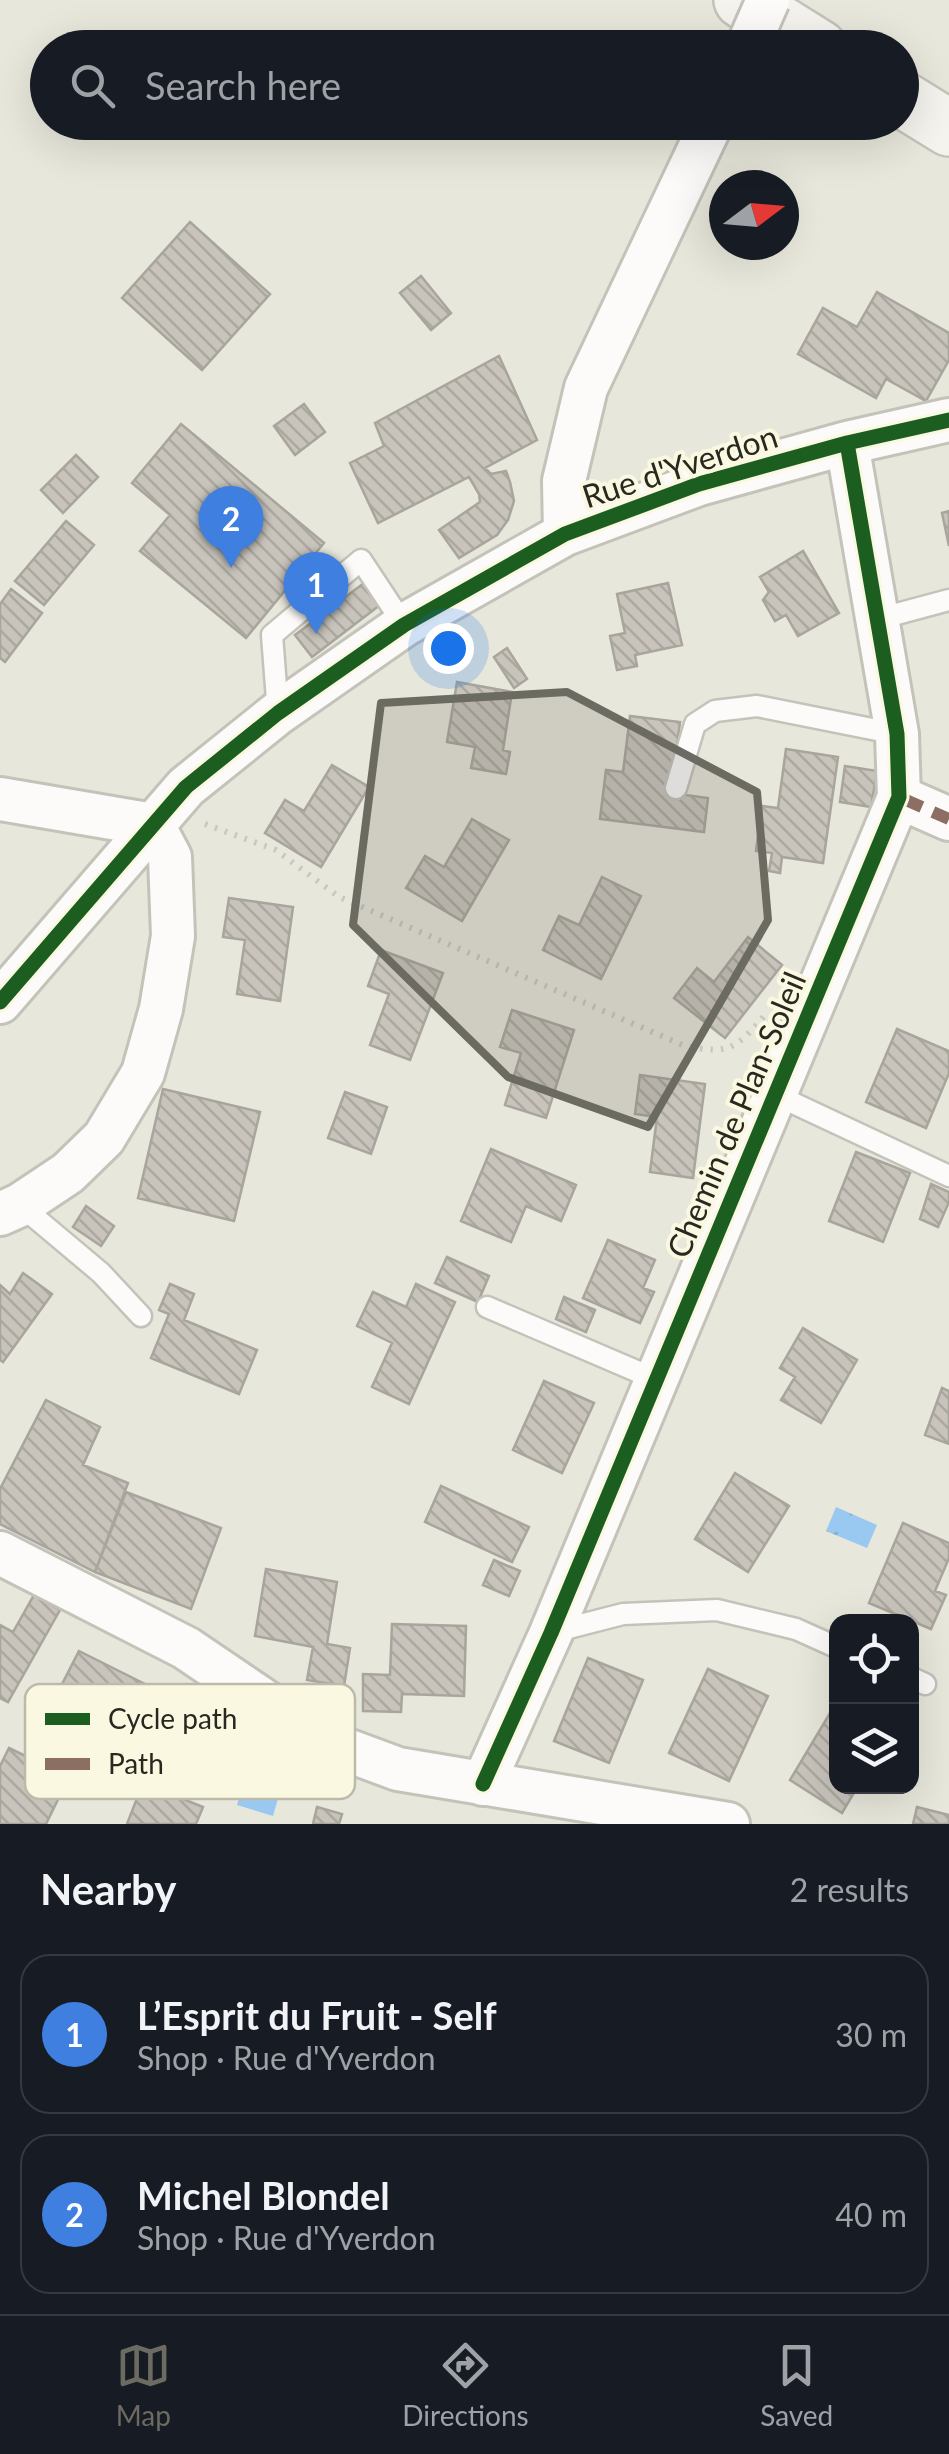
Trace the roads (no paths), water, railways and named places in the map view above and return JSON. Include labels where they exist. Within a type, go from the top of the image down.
[{"type":"main road","points":[[742,0],[790,30]]},
{"type":"main road","points":[[919,109],[949,128]]},
{"type":"street","points":[[755,30],[768,0]]},
{"type":"street","points":[[565,534],[564,481],[586,388],[703,140]]},
{"type":"street","name":"Rue d'Yverdon","points":[[0,1002],[186,787],[278,713],[404,625],[565,534],[699,484],[949,420]]},
{"type":"street","name":"Chemin de Plan-Soleil","points":[[483,1784],[551,1632],[899,797],[897,734],[848,443]]},
{"type":"street","points":[[899,797],[949,819]]},
{"type":"street","points":[[0,799],[153,825],[170,857],[173,936],[161,1010],[143,1072],[104,1138],[68,1173],[10,1210]]},
{"type":"street","points":[[3,1559],[186,1648],[239,1684]]},
{"type":"street","points":[[355,1753],[398,1769],[728,1824]]},
{"type":"lane","points":[[278,713],[272,634],[361,560],[404,625]]},
{"type":"lane","points":[[878,619],[949,600]]},
{"type":"lane","points":[[676,788],[696,724],[715,710],[757,706],[897,734]]},
{"type":"lane","name":"Chemin de Plan-Soleil","points":[[776,1095],[949,1176]]},
{"type":"lane","points":[[10,1210],[101,1273],[142,1316]]},
{"type":"lane","points":[[486,1307],[656,1380]]},
{"type":"lane","points":[[551,1632],[623,1614],[717,1610],[796,1629],[829,1643]]},
{"type":"water","points":[[836,1507],[877,1525],[867,1548],[826,1531]]},
{"type":"water","points":[[239,1799],[278,1799],[273,1816],[237,1805]]},
{"type":"place","name":"Michel Blondel","points":[[231,568]]},
{"type":"place","name":"L’Esprit du Fruit - Self","points":[[316,634]]}]
